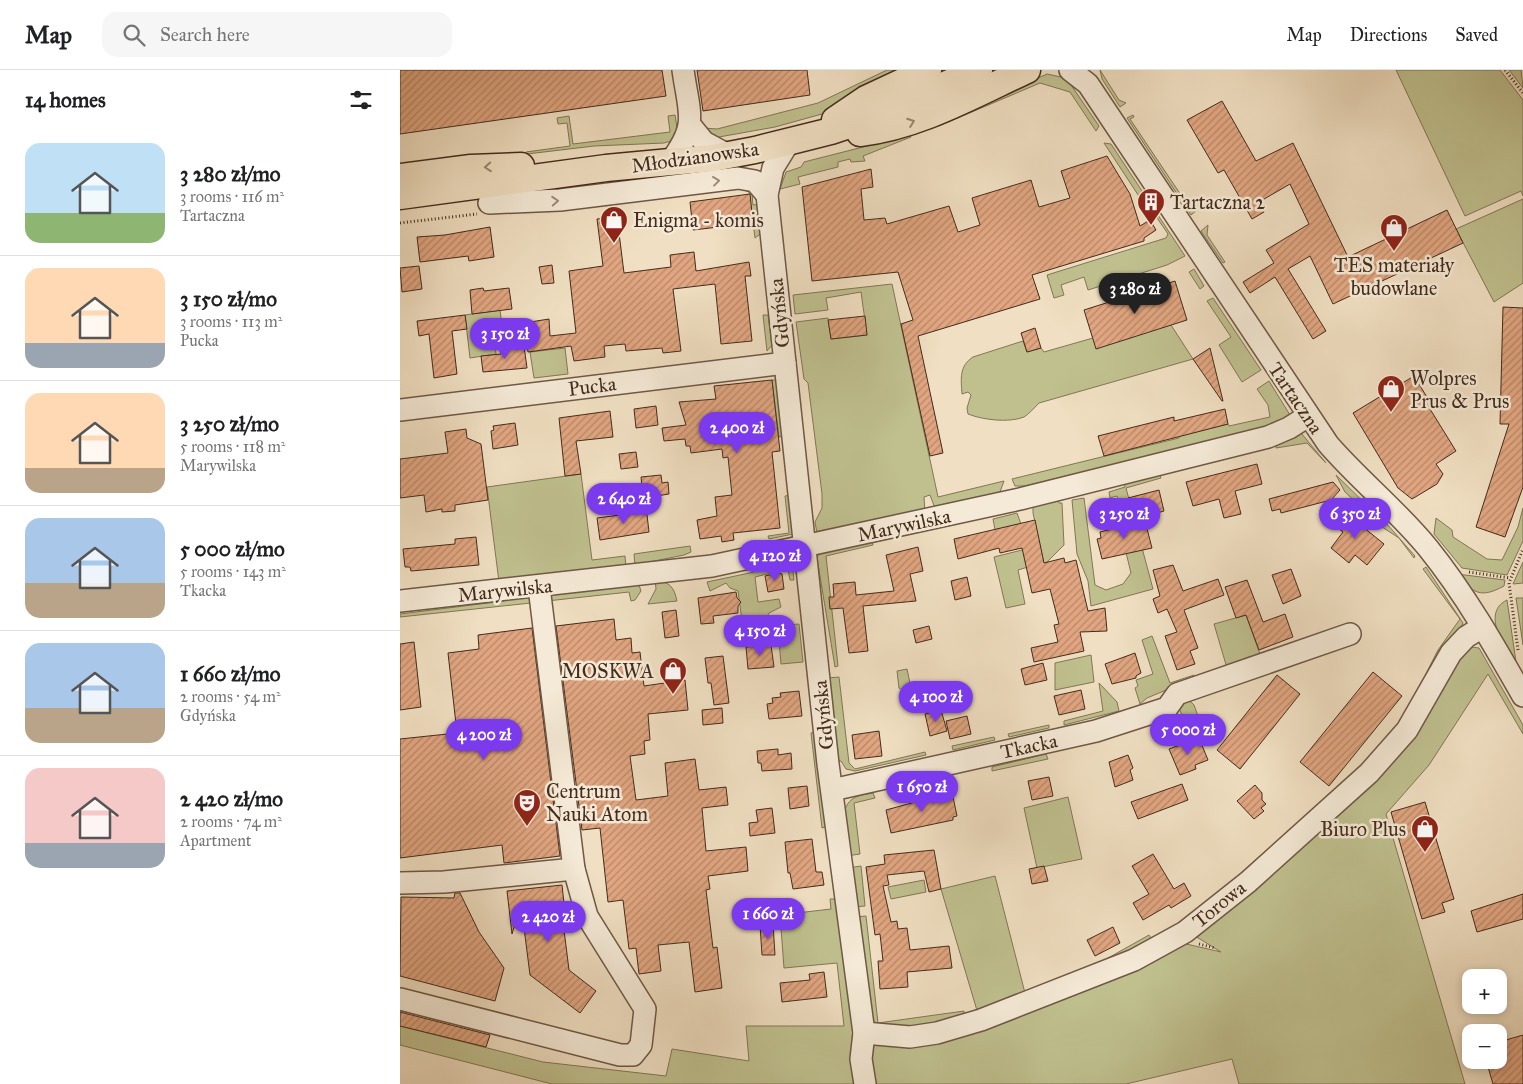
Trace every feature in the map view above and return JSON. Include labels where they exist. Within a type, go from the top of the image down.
[{"type":"main road","points":[[800,139],[866,100],[928,70]]},
{"type":"main road","name":"Młodzianowska","points":[[400,196],[571,173],[728,155],[800,139],[870,118],[978,70]]},
{"type":"main road","points":[[800,139],[897,127],[925,117],[1027,70]]},
{"type":"main road","points":[[400,176],[514,165],[571,173]]},
{"type":"main road","points":[[400,215],[485,208],[534,191],[571,173]]},
{"type":"street","points":[[670,162],[684,143],[690,126],[683,70]]},
{"type":"street","name":"Tartaczna","points":[[1070,70],[1088,77],[1308,416],[1348,467],[1428,547],[1482,627],[1523,696]]},
{"type":"street","points":[[690,126],[704,142],[728,155]]},
{"type":"street","name":"Gdyńska","points":[[800,139],[772,168],[766,195],[832,790],[864,1034],[861,1059],[865,1084]]},
{"type":"street","points":[[485,208],[738,178],[755,181],[766,195]]},
{"type":"street","name":"Pucka","points":[[400,410],[785,363]]},
{"type":"street","name":"Marywilska","points":[[400,601],[696,569],[804,547],[1020,499],[1273,436],[1308,416]]},
{"type":"street","points":[[400,999],[625,1056],[636,1053],[641,1045],[644,1033],[645,1009],[588,916],[574,869],[540,587]]},
{"type":"street","name":"Torowa","points":[[864,1034],[910,1037],[937,1033],[981,1020],[1134,960],[1185,932],[1248,882],[1370,773],[1407,730],[1451,653],[1466,638],[1482,627]]},
{"type":"street","name":"Tkacka","points":[[832,790],[1096,731],[1167,708],[1177,694],[1350,634]]},
{"type":"street","points":[[400,883],[444,882],[574,869]]},
{"type":"path","points":[[1505,70],[1523,93]]},
{"type":"path","points":[[400,223],[485,208]]},
{"type":"path","points":[[1519,656],[1510,583],[1523,549]]},
{"type":"green space","points":[[887,70],[912,70],[822,114],[775,127],[715,138],[704,128],[717,129],[818,103]]},
{"type":"green space","points":[[1100,70],[1119,100],[1126,103],[1120,107],[1102,79]]},
{"type":"green space","points":[[1396,70],[1500,70],[1523,100],[1523,196],[1521,191],[1465,216]]},
{"type":"green space","points":[[1509,70],[1521,70],[1523,88]]},
{"type":"green space","points":[[1047,74],[1061,77],[1069,82],[1099,126],[1096,131],[1070,92],[1040,83],[939,126],[943,120]]},
{"type":"green space","points":[[675,115],[678,134],[671,141],[664,143],[594,146],[527,154],[526,152],[570,146],[567,123],[558,124],[557,118],[569,116],[573,144],[670,132],[668,116]]},
{"type":"green space","points":[[1133,115],[1134,117],[1130,119],[1185,201],[1190,200],[1197,210],[1191,215],[1127,118]]},
{"type":"green space","points":[[910,135],[911,137],[863,156],[865,161],[851,162],[850,159],[838,162],[838,167],[798,177],[800,184],[780,189],[786,172],[801,167],[804,162]]},
{"type":"green space","points":[[1104,143],[1111,144],[1185,256],[1167,265],[1088,290],[1084,277],[1061,285],[1064,295],[1054,298],[1047,275],[1166,238],[1168,234],[1153,212],[1150,213]]},
{"type":"green space","points":[[745,183],[752,193],[753,205],[761,204],[764,231],[755,238],[749,192],[734,186]]},
{"type":"green space","points":[[1523,199],[1523,283],[1494,302],[1456,229]]},
{"type":"green space","points":[[1208,225],[1207,235],[1225,262],[1223,263],[1201,231]]},
{"type":"green space","points":[[1194,269],[1204,286],[1200,289],[1189,272]]},
{"type":"green space","points":[[892,284],[938,497],[1004,481],[1000,492],[936,511],[930,495],[924,497],[925,513],[817,533],[815,522],[822,508],[822,494],[808,383],[804,379],[796,322],[828,318],[831,339],[867,335],[861,292],[826,298],[828,310],[795,314],[793,295]]},
{"type":"green space","points":[[1213,298],[1261,370],[1242,382],[1219,345],[1231,337],[1207,301]]},
{"type":"green space","points":[[500,310],[504,341],[495,343],[496,354],[470,358],[465,315]]},
{"type":"green space","points":[[763,315],[768,315],[772,345],[767,351]]},
{"type":"green space","points":[[1171,325],[1193,359],[1039,403],[1026,416],[1018,419],[996,420],[968,414],[967,408],[971,395],[968,392],[962,394],[961,378],[965,364],[973,357],[1023,341],[1027,352],[1041,348],[1044,352],[1093,338]]},
{"type":"green space","points":[[565,348],[568,374],[534,378],[530,352]]},
{"type":"green space","points":[[772,380],[781,380],[784,436],[779,437]]},
{"type":"green space","points":[[1269,381],[1290,415],[1284,423],[1025,486],[1015,486],[1012,479],[1228,424],[1229,426],[1270,417],[1268,405],[1257,389]]},
{"type":"green space","points":[[1301,433],[1326,463],[1307,443],[1276,448],[1277,441]]},
{"type":"green space","points":[[1159,472],[1161,478],[1126,488],[1153,589],[1091,606],[1088,581],[1077,554],[1072,500],[1084,498],[1095,585],[1106,590],[1123,584],[1131,573],[1120,528],[1117,528],[1114,513],[1121,511],[1117,496],[1110,498],[1109,492],[1125,487],[1124,480]]},
{"type":"green space","points":[[581,474],[592,560],[625,556],[626,569],[499,582],[487,487]]},
{"type":"green space","points":[[1336,475],[1377,515],[1373,518],[1345,492]]},
{"type":"green space","points":[[791,495],[793,534],[769,539],[768,536],[789,533],[785,496]]},
{"type":"green space","points":[[1057,496],[1059,503],[1062,503],[1064,545],[1044,565],[1033,513],[1033,502]]},
{"type":"green space","points":[[1523,508],[1523,541],[1507,575],[1462,568],[1434,534],[1436,518],[1452,530],[1453,537],[1487,559],[1502,560],[1518,527]]},
{"type":"green space","points":[[1017,513],[1021,524],[995,530],[993,519]]},
{"type":"green space","points":[[1386,523],[1415,556],[1414,558],[1399,538],[1382,527]]},
{"type":"green space","points":[[872,539],[873,545],[826,556],[838,666],[835,667],[817,558],[820,552]]},
{"type":"green space","points":[[690,546],[691,552],[684,555],[635,565],[634,554]]},
{"type":"green space","points":[[1026,549],[1028,567],[1018,570],[1025,604],[1006,608],[994,557]]},
{"type":"green space","points":[[1523,562],[1523,583],[1513,584]]},
{"type":"green space","points":[[792,564],[794,580],[790,580],[788,569],[755,577],[758,602],[779,599],[781,607],[769,613],[767,617],[757,618],[758,628],[799,624],[803,662],[781,664],[779,641],[745,644],[738,591],[730,588],[726,583],[710,591],[707,582]]},
{"type":"green space","points":[[1426,567],[1463,623],[1441,654],[1409,715],[1367,765],[1321,811],[1315,807],[1317,805],[1320,808],[1381,747],[1408,709],[1438,650],[1460,619],[1423,569]]},
{"type":"green space","points":[[1457,574],[1505,580],[1504,586],[1489,592],[1478,592],[1468,586]]},
{"type":"green space","points":[[655,580],[668,584],[674,592],[677,601],[648,604],[656,589]]},
{"type":"green space","points":[[639,585],[641,591],[635,600],[631,601],[629,592],[547,601],[546,593]]},
{"type":"green space","points":[[526,595],[531,598],[531,603],[400,617],[400,614],[504,601]]},
{"type":"green space","points":[[1516,598],[1523,598],[1523,645]]},
{"type":"green space","points":[[1507,600],[1516,662],[1520,674],[1499,636],[1496,625],[1495,615],[1499,606]]},
{"type":"green space","points":[[1246,615],[1261,657],[1227,668],[1214,624]]},
{"type":"green space","points":[[1152,636],[1170,683],[1194,675],[1195,678],[1147,698],[1140,704],[1135,688],[1138,686],[1136,680],[1153,674],[1142,640]]},
{"type":"green space","points":[[1471,647],[1479,648],[1523,725],[1523,734],[1488,674],[1429,765],[1386,814],[1465,1084],[1239,1084],[1232,1059],[1126,1084],[873,1084],[870,1053],[874,1044],[888,1042],[1182,943],[1221,952],[1195,936],[1292,852]]},
{"type":"green space","points":[[1091,655],[1094,682],[1055,690],[1055,663]]},
{"type":"green space","points":[[907,669],[911,688],[906,692],[899,688],[897,671]]},
{"type":"green space","points":[[839,677],[849,763],[855,769],[925,752],[926,755],[855,771],[846,769],[841,761],[835,762],[826,678]]},
{"type":"green space","points":[[1099,683],[1117,702],[1119,711],[1064,725],[1064,721],[1103,711]]},
{"type":"green space","points":[[1189,700],[1194,705],[1204,733],[1185,740],[1177,721],[1183,718],[1177,703]]},
{"type":"green space","points":[[1049,725],[1049,728],[1009,737],[1008,734]]},
{"type":"green space","points":[[814,732],[828,826],[822,828],[811,733]]},
{"type":"green space","points":[[994,737],[995,740],[953,750],[952,746]]},
{"type":"green space","points":[[1046,754],[1048,759],[992,771],[992,767]]},
{"type":"green space","points":[[947,777],[948,781],[916,789],[915,784]]},
{"type":"green space","points":[[873,793],[875,798],[854,803],[860,854],[846,856],[841,809],[845,810],[849,802],[856,797]]},
{"type":"green space","points":[[1068,797],[1082,859],[1037,868],[1024,808]]},
{"type":"green space","points":[[861,866],[865,906],[853,907],[848,868]]},
{"type":"green space","points":[[995,876],[1025,993],[978,1014],[941,889]]},
{"type":"green space","points":[[924,880],[926,892],[891,899],[888,887]]},
{"type":"green space","points":[[830,899],[838,899],[851,1001],[858,1084],[552,1084],[400,1045],[400,1026],[543,1062],[666,1076],[672,1049],[749,1061],[746,1026],[844,1026],[837,963],[784,968],[780,915],[831,909]]},
{"type":"green space","points":[[866,916],[878,1023],[964,1011],[964,1018],[940,1026],[880,1028],[871,1021],[855,917]]},
{"type":"green space","points":[[1149,935],[1154,943],[1092,967]]},
{"type":"building","points":[[400,70],[662,70],[666,96],[400,134]]},
{"type":"building","points":[[697,70],[807,70],[810,95],[703,111]]},
{"type":"building","points":[[1222,101],[1256,161],[1293,143],[1348,257],[1447,210],[1463,243],[1333,304],[1310,256],[1288,269],[1326,331],[1313,339],[1275,277],[1250,293],[1243,282],[1274,263],[1266,250],[1309,224],[1290,184],[1259,202],[1264,212],[1252,219],[1224,170],[1218,173],[1187,120]]},
{"type":"building","points":[[1107,156],[1130,194],[1140,226],[1150,220],[1156,230],[1144,238],[1144,241],[1032,275],[1040,299],[918,336],[943,453],[930,456],[901,324],[913,320],[898,272],[812,281],[802,187],[871,169],[873,187],[861,189],[864,220],[885,218],[887,224],[949,206],[958,232],[980,225],[972,198],[1031,180],[1039,207],[1070,198],[1061,171]]},
{"type":"building","points":[[750,194],[753,223],[693,230],[690,202]]},
{"type":"building","points":[[617,217],[624,273],[671,267],[670,255],[694,252],[696,271],[749,262],[751,276],[745,276],[752,341],[721,344],[715,284],[673,289],[681,351],[663,353],[662,348],[626,351],[625,344],[604,346],[605,357],[574,361],[571,346],[528,352],[524,323],[549,319],[550,336],[576,333],[569,271],[603,266],[597,219]]},
{"type":"building","points":[[490,227],[494,257],[469,261],[468,256],[420,262],[417,237],[445,235]]},
{"type":"building","points":[[552,265],[554,283],[542,284],[539,267]]},
{"type":"building","points":[[419,266],[422,289],[402,292],[400,268]]},
{"type":"building","points":[[1175,281],[1187,320],[1096,349],[1084,310]]},
{"type":"building","points":[[483,288],[484,291],[509,288],[512,309],[472,314],[470,290]]},
{"type":"building","points":[[1503,307],[1523,308],[1523,487],[1505,537],[1476,527],[1509,424],[1500,424]]},
{"type":"building","points":[[465,315],[467,329],[452,331],[457,374],[434,378],[429,334],[419,336],[417,321]]},
{"type":"building","points":[[865,316],[867,335],[831,339],[828,320]]},
{"type":"building","points":[[1035,328],[1041,348],[1027,352],[1021,333]]},
{"type":"building","points":[[524,346],[527,368],[483,372],[481,356],[501,354],[501,348]]},
{"type":"building","points":[[1210,348],[1223,401],[1193,359]]},
{"type":"building","points":[[1414,376],[1433,407],[1430,409],[1456,451],[1436,464],[1443,474],[1437,484],[1412,499],[1398,488],[1353,413]]},
{"type":"building","points":[[772,380],[780,451],[772,452],[780,528],[733,533],[734,540],[722,542],[721,536],[700,539],[697,520],[717,516],[715,497],[732,495],[728,457],[723,458],[722,449],[691,453],[690,446],[686,446],[685,439],[664,441],[662,428],[686,425],[679,402],[716,399],[714,386]]},
{"type":"building","points":[[656,406],[658,425],[636,428],[634,409]]},
{"type":"building","points":[[1225,409],[1228,424],[1104,456],[1098,436],[1174,417],[1174,421]]},
{"type":"building","points":[[610,411],[613,437],[576,441],[581,474],[565,476],[559,418]]},
{"type":"building","points":[[515,423],[518,445],[493,449],[491,431],[494,430],[493,426]]},
{"type":"building","points":[[466,429],[467,438],[481,444],[488,500],[455,505],[455,511],[442,512],[442,509],[426,512],[424,495],[400,498],[400,459],[448,453],[445,432]]},
{"type":"building","points":[[636,452],[638,467],[621,469],[619,454]]},
{"type":"building","points":[[1257,464],[1262,484],[1235,491],[1241,514],[1224,518],[1219,499],[1193,506],[1186,482]]},
{"type":"building","points":[[661,475],[662,483],[668,482],[669,494],[643,498],[641,477]]},
{"type":"building","points":[[1333,482],[1340,490],[1331,500],[1281,513],[1280,509],[1272,511],[1269,499]]},
{"type":"building","points":[[1159,490],[1164,511],[1147,516],[1148,519],[1135,523],[1128,498]]},
{"type":"building","points":[[646,506],[649,532],[600,540],[597,518],[635,513],[634,508]]},
{"type":"building","points":[[1342,510],[1384,544],[1367,565],[1355,555],[1349,563],[1331,548],[1343,532],[1331,523]]},
{"type":"building","points":[[1035,520],[1044,563],[1064,558],[1065,563],[1076,560],[1088,611],[1105,608],[1107,631],[1080,632],[1084,651],[1034,662],[1031,648],[1058,642],[1054,625],[1059,624],[1050,589],[1032,593],[1022,548],[1000,553],[999,548],[958,559],[954,539]]},
{"type":"building","points":[[1145,521],[1152,548],[1102,559],[1097,539],[1101,538],[1100,532]]},
{"type":"building","points":[[476,537],[479,565],[411,571],[410,567],[405,567],[403,549],[455,544],[455,539]]},
{"type":"building","points":[[918,547],[923,571],[910,574],[916,601],[863,606],[868,651],[849,653],[843,608],[830,609],[829,597],[834,597],[833,584],[855,582],[856,595],[894,591],[886,555]]},
{"type":"building","points":[[1173,565],[1183,591],[1218,579],[1224,595],[1184,610],[1198,648],[1190,651],[1195,664],[1177,670],[1165,636],[1177,632],[1167,609],[1158,613],[1153,599],[1160,596],[1153,570]]},
{"type":"building","points":[[1291,569],[1301,596],[1283,604],[1272,575]]},
{"type":"building","points":[[782,574],[784,589],[768,592],[765,576]]},
{"type":"building","points":[[967,577],[971,596],[955,600],[951,581]]},
{"type":"building","points":[[1247,580],[1263,622],[1285,614],[1293,637],[1259,650],[1246,615],[1236,618],[1225,587]]},
{"type":"building","points":[[736,592],[737,598],[741,602],[738,606],[738,613],[713,616],[714,623],[701,624],[698,598]]},
{"type":"building","points":[[676,610],[679,636],[665,638],[662,612]]},
{"type":"building","points":[[614,619],[616,640],[631,638],[632,653],[640,652],[644,686],[685,680],[688,710],[648,714],[650,740],[644,741],[645,754],[630,756],[636,800],[668,796],[665,763],[695,759],[699,790],[726,787],[728,805],[702,808],[706,851],[746,847],[748,871],[708,876],[710,889],[706,890],[713,948],[717,947],[722,988],[695,992],[689,942],[658,945],[661,971],[639,974],[636,948],[629,949],[623,900],[608,902],[600,828],[582,830],[556,626]]},
{"type":"building","points":[[929,626],[932,639],[916,643],[913,630]]},
{"type":"building","points":[[532,628],[560,856],[504,863],[502,845],[400,858],[400,739],[457,733],[448,653],[479,649],[478,635]]},
{"type":"building","points":[[414,642],[421,707],[400,710],[400,644]]},
{"type":"building","points":[[771,645],[774,667],[748,669],[746,647]]},
{"type":"building","points":[[1135,653],[1141,673],[1136,678],[1112,684],[1105,664]]},
{"type":"building","points":[[723,656],[729,703],[714,705],[711,683],[708,683],[705,658]]},
{"type":"building","points":[[1043,663],[1047,680],[1025,685],[1021,669]]},
{"type":"building","points":[[1373,672],[1402,696],[1329,786],[1300,762]]},
{"type":"building","points":[[1277,675],[1300,694],[1240,769],[1217,750]]},
{"type":"building","points":[[1081,690],[1085,709],[1059,715],[1054,696]]},
{"type":"building","points":[[799,691],[802,716],[769,719],[767,704],[773,703],[772,698],[781,697],[780,693]]},
{"type":"building","points":[[722,708],[723,723],[703,725],[702,710]]},
{"type":"building","points":[[941,710],[947,731],[930,736],[925,714]]},
{"type":"building","points":[[967,716],[971,734],[950,739],[946,721]]},
{"type":"building","points":[[879,731],[882,756],[855,759],[852,735]]},
{"type":"building","points":[[1199,738],[1208,760],[1195,765],[1196,769],[1180,775],[1169,749]]},
{"type":"building","points":[[778,749],[778,755],[791,753],[792,769],[762,771],[761,763],[758,763],[757,751]]},
{"type":"building","points":[[1128,755],[1133,768],[1130,770],[1133,780],[1115,787],[1109,762]]},
{"type":"building","points":[[1049,777],[1053,796],[1032,800],[1028,781]]},
{"type":"building","points":[[1182,784],[1188,800],[1138,819],[1131,802]]},
{"type":"building","points":[[1255,785],[1262,793],[1262,800],[1266,804],[1261,808],[1264,811],[1254,819],[1237,801]]},
{"type":"building","points":[[807,786],[809,806],[790,809],[788,788]]},
{"type":"building","points":[[952,792],[957,816],[953,817],[953,820],[891,833],[886,810]]},
{"type":"building","points":[[1425,802],[1454,899],[1442,903],[1445,912],[1422,919],[1391,812]]},
{"type":"building","points":[[772,808],[775,833],[750,836],[749,823],[758,822],[756,810]]},
{"type":"building","points":[[812,839],[816,872],[822,872],[824,885],[793,889],[790,873],[788,873],[785,842]]},
{"type":"building","points":[[934,850],[941,889],[929,892],[924,871],[887,875],[889,885],[883,886],[891,922],[897,921],[898,929],[907,928],[910,950],[949,946],[952,968],[907,972],[908,987],[880,989],[878,961],[883,961],[880,934],[875,935],[866,867],[885,864],[884,855]]},
{"type":"building","points":[[1153,854],[1174,889],[1184,883],[1191,896],[1171,908],[1169,905],[1143,920],[1133,903],[1149,894],[1132,866]]},
{"type":"building","points":[[1044,866],[1048,881],[1032,884],[1029,869]]},
{"type":"building","points":[[562,885],[566,922],[563,922],[569,970],[596,991],[580,1013],[530,975],[521,904],[512,934],[507,891]]},
{"type":"building","points":[[455,893],[460,893],[479,932],[504,968],[495,1001],[400,976],[401,897],[454,898]]},
{"type":"building","points":[[1523,894],[1523,919],[1477,932],[1471,911]]},
{"type":"building","points":[[789,899],[791,914],[778,915],[777,900]]},
{"type":"building","points":[[773,924],[775,955],[762,955],[760,925]]},
{"type":"building","points":[[1113,927],[1120,943],[1095,956],[1087,940]]},
{"type":"building","points":[[824,972],[827,997],[782,1002],[780,983],[810,980],[809,974]]},
{"type":"building","points":[[400,1012],[490,1035],[486,1047],[400,1026]]},
{"type":"building","points":[[1523,1035],[1523,1084],[1493,1084],[1489,1069],[1507,1069],[1507,1040]]},
{"type":"place","name":"Tartaczna 2","points":[[1151,226]]},
{"type":"place","name":"Enigma - komis","points":[[614,244]]},
{"type":"place","name":"TES materiały budowlane","points":[[1394,252]]},
{"type":"place","name":"Wolpres Prus & Prus","points":[[1391,413]]},
{"type":"place","name":"MOSKWA","points":[[673,695]]},
{"type":"place","name":"Centrum Nauki Atom","points":[[527,827]]},
{"type":"place","name":"Biuro Plus","points":[[1425,853]]}]
